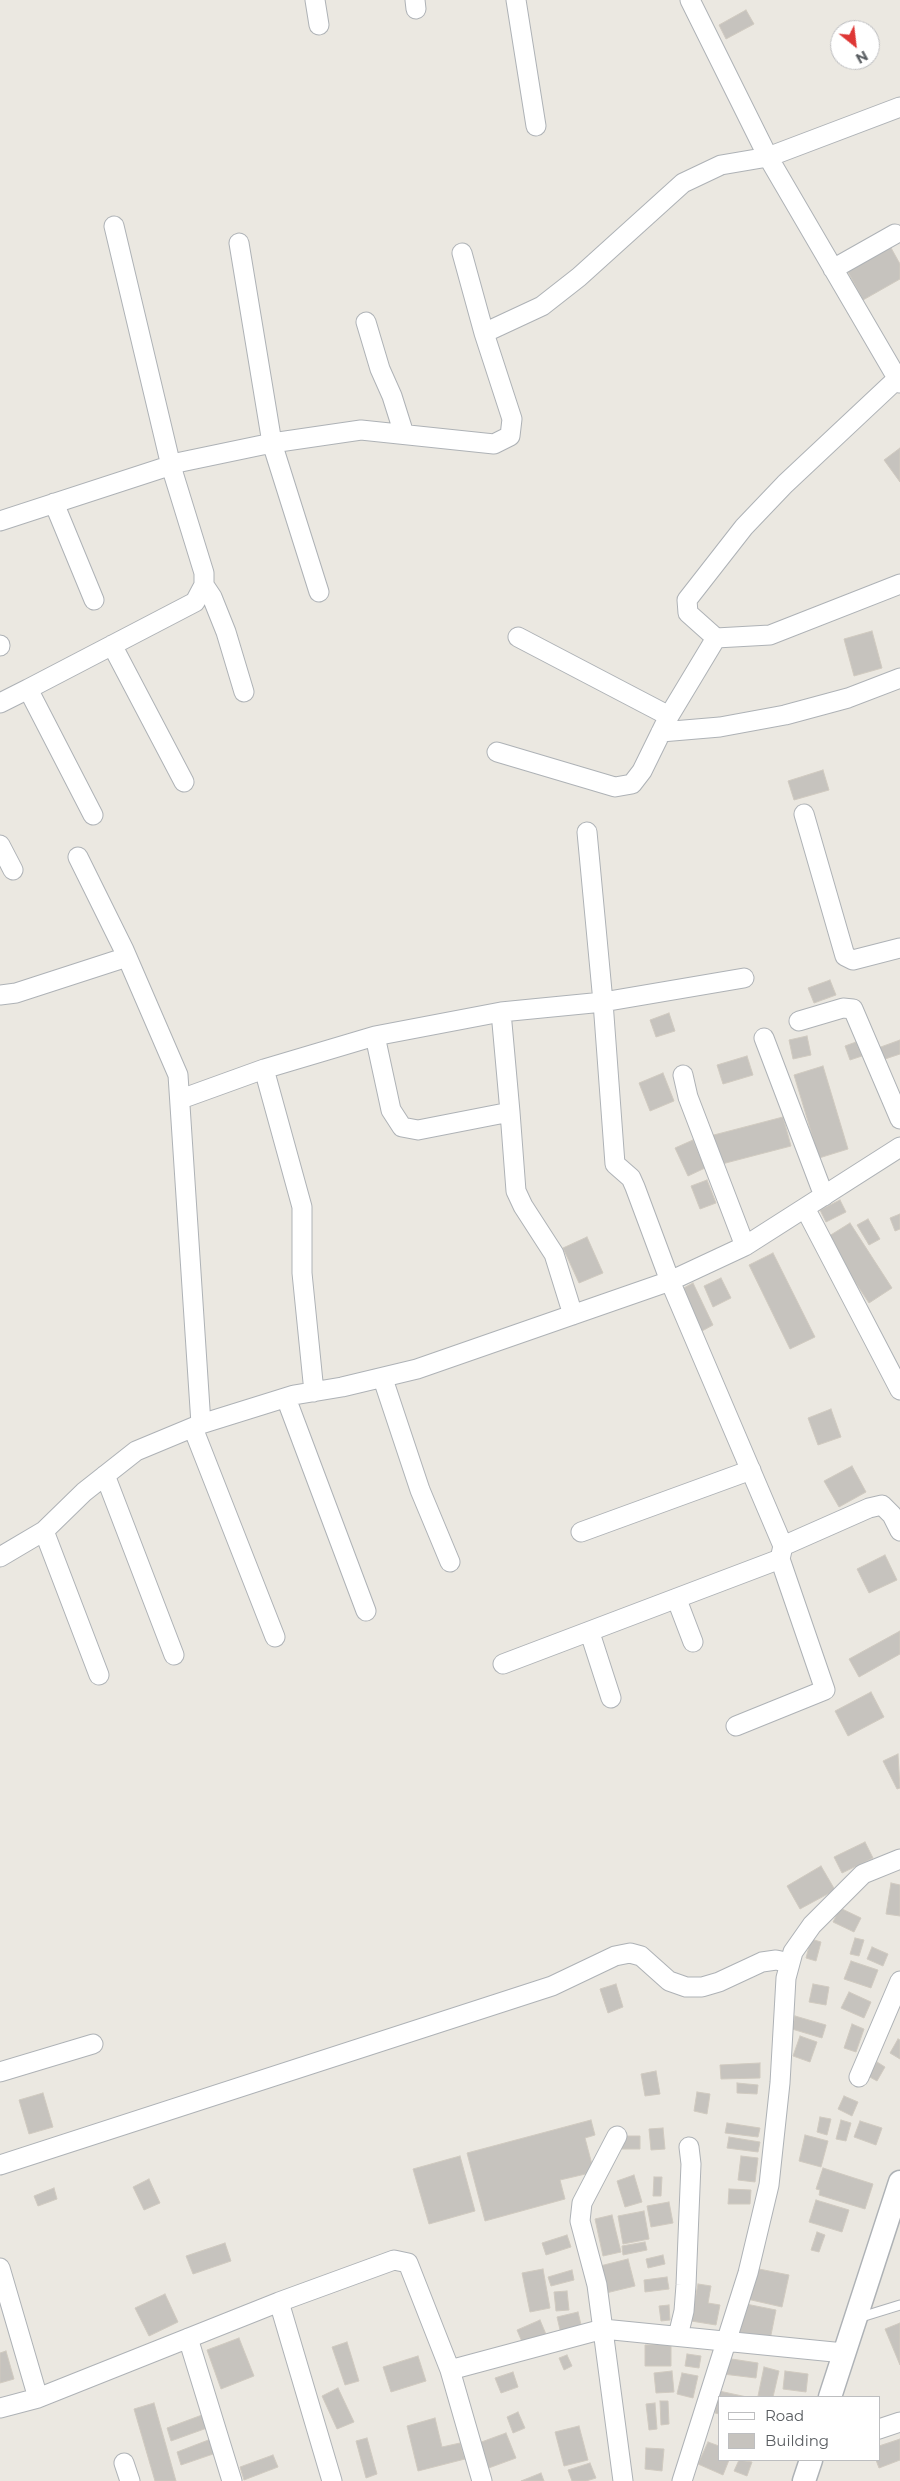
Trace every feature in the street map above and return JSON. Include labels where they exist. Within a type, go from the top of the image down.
[{"type":"street","points":[[315,0],[319,24]]},
{"type":"street","points":[[516,0],[536,126]]},
{"type":"street","points":[[690,0],[768,156],[832,269],[897,372],[744,527],[686,600],[688,613],[716,638],[770,635],[900,584]]},
{"type":"street","points":[[484,333],[542,306],[579,277],[683,183],[721,165],[768,156],[900,107]]},
{"type":"street","points":[[0,703],[195,602],[204,586],[204,573],[171,466],[114,226]]},
{"type":"street","points":[[832,269],[895,234]]},
{"type":"street","points":[[239,243],[272,443],[319,592]]},
{"type":"street","points":[[0,520],[171,466],[272,443],[361,430],[494,444],[510,436],[512,419],[484,333],[462,253]]},
{"type":"street","points":[[366,322],[380,369],[392,396],[404,434]]},
{"type":"street","points":[[54,503],[94,600]]},
{"type":"street","points":[[204,586],[212,597],[226,632],[244,692]]},
{"type":"street","points":[[518,636],[665,724],[720,727],[785,715],[848,698],[900,678]]},
{"type":"street","points":[[497,752],[615,787],[632,784],[642,771],[665,724],[716,638]]},
{"type":"street","points":[[112,645],[184,782]]},
{"type":"street","points":[[28,689],[93,815]]},
{"type":"street","points":[[804,814],[845,956],[853,960],[900,948]]},
{"type":"street","points":[[587,832],[603,1002],[615,1164],[631,1178],[670,1281],[751,1470],[782,1553],[825,1690],[736,1726]]},
{"type":"street","points":[[0,845],[13,870]]},
{"type":"street","points":[[78,857],[127,956],[178,1075],[197,1426],[275,1637]]},
{"type":"street","points":[[0,995],[16,993],[127,956]]},
{"type":"street","points":[[180,1099],[264,1069],[375,1036],[501,1012],[603,1002],[744,978]]},
{"type":"street","points":[[799,1020],[843,1008],[853,1008],[900,1119]]},
{"type":"street","points":[[501,1012],[516,1191],[523,1206],[554,1254],[573,1315]]},
{"type":"street","points":[[375,1036],[391,1110],[402,1127],[418,1130],[510,1112]]},
{"type":"street","points":[[764,1038],[824,1196]]},
{"type":"street","points":[[264,1069],[302,1207],[302,1273],[314,1392]]},
{"type":"street","points":[[684,1076],[688,1097],[745,1246]]},
{"type":"street","points":[[0,1557],[44,1531],[84,1492],[136,1451],[197,1426],[286,1398],[383,1379],[417,1369],[670,1281],[745,1246],[900,1147]]},
{"type":"street","points":[[805,1208],[900,1390]]},
{"type":"street","points":[[383,1379],[420,1490],[450,1562]]},
{"type":"street","points":[[286,1398],[366,1611]]},
{"type":"street","points":[[581,1532],[751,1470]]},
{"type":"street","points":[[105,1475],[174,1655]]},
{"type":"street","points":[[503,1664],[677,1600],[782,1553],[869,1508],[882,1506],[892,1515],[900,1531]]},
{"type":"street","points":[[44,1531],[99,1675]]},
{"type":"street","points":[[677,1600],[693,1642]]},
{"type":"street","points":[[590,1633],[611,1698]]},
{"type":"street","points":[[682,2481],[748,2273],[769,2184],[780,2083],[786,1978],[793,1952],[812,1925],[863,1874],[900,1859]]},
{"type":"street","points":[[0,2165],[552,1986],[615,1956],[630,1953],[641,1956],[668,1981],[686,1986],[702,1987],[719,1982],[762,1962],[776,1960],[790,1962]]},
{"type":"street","points":[[859,2077],[900,1981]]},
{"type":"street","points":[[0,2072],[93,2044]]},
{"type":"street","points":[[617,2136],[582,2203],[580,2221],[596,2285],[623,2481]]},
{"type":"street","points":[[678,2336],[684,2311],[686,2285],[691,2164],[689,2147]]},
{"type":"street","points":[[830,2396],[896,2204],[900,2182]]},
{"type":"street","points":[[0,2408],[38,2398],[279,2302],[394,2260],[408,2264],[450,2370],[482,2481]]},
{"type":"street","points":[[0,2268],[38,2398]]},
{"type":"street","points":[[279,2302],[332,2481]]},
{"type":"street","points":[[450,2370],[603,2329],[844,2353]]},
{"type":"street","points":[[188,2338],[232,2481]]},
{"type":"street","points":[[880,2430],[900,2422]]},
{"type":"street","points":[[804,2481],[811,2461]]},
{"type":"street","points":[[124,2462],[130,2481]]},
{"type":"lane","points":[[856,2318],[900,2305]]},
{"type":"building","points":[[746,10],[754,24],[726,39],[719,25]]},
{"type":"building","points":[[890,246],[900,264],[900,279],[863,300],[847,270]]},
{"type":"building","points":[[900,448],[900,482],[884,460]]},
{"type":"building","points":[[872,631],[882,668],[854,676],[844,639]]},
{"type":"building","points":[[823,770],[829,790],[794,800],[788,781]]},
{"type":"building","points":[[830,980],[836,995],[814,1003],[808,988]]},
{"type":"building","points":[[669,1013],[675,1031],[656,1037],[650,1020]]},
{"type":"building","points":[[807,1036],[811,1055],[793,1059],[789,1040]]},
{"type":"building","points":[[900,1040],[900,1054],[882,1060],[878,1048]]},
{"type":"building","points":[[856,1042],[862,1056],[850,1060],[845,1046]]},
{"type":"building","points":[[747,1056],[753,1075],[723,1084],[717,1065]]},
{"type":"building","points":[[823,1066],[848,1149],[819,1158],[794,1075]]},
{"type":"building","points":[[663,1073],[674,1101],[650,1111],[639,1083]]},
{"type":"building","points":[[783,1117],[791,1146],[718,1165],[710,1136]]},
{"type":"building","points":[[693,1140],[705,1168],[688,1176],[675,1148]]},
{"type":"building","points":[[707,1180],[716,1203],[700,1209],[691,1186]]},
{"type":"building","points":[[840,1200],[846,1212],[826,1222],[820,1210]]},
{"type":"building","points":[[900,1214],[900,1229],[895,1231],[890,1218]]},
{"type":"building","points":[[868,1219],[880,1239],[869,1245],[857,1225]]},
{"type":"building","points":[[850,1223],[892,1288],[869,1303],[826,1238]]},
{"type":"building","points":[[587,1237],[603,1273],[579,1283],[563,1248]]},
{"type":"building","points":[[773,1253],[815,1337],[790,1349],[749,1265]]},
{"type":"building","points":[[721,1278],[731,1298],[713,1307],[704,1286]]},
{"type":"building","points":[[693,1283],[713,1325],[702,1331],[682,1289]]},
{"type":"building","points":[[831,1409],[841,1437],[818,1445],[808,1418]]},
{"type":"building","points":[[852,1466],[866,1492],[839,1507],[824,1481]]},
{"type":"building","points":[[885,1555],[897,1580],[869,1593],[857,1569]]},
{"type":"building","points":[[900,1631],[900,1654],[859,1677],[849,1659]]},
{"type":"building","points":[[871,1692],[884,1717],[848,1736],[835,1711]]},
{"type":"building","points":[[898,1754],[900,1788],[897,1789],[883,1761]]},
{"type":"building","points":[[865,1842],[873,1858],[842,1873],[834,1857]]},
{"type":"building","points":[[821,1866],[835,1890],[800,1909],[787,1886]]},
{"type":"building","points":[[891,1883],[900,1885],[900,1916],[886,1914]]},
{"type":"building","points":[[840,1908],[861,1918],[854,1932],[833,1922]]},
{"type":"building","points":[[855,1938],[864,1940],[859,1956],[850,1954]]},
{"type":"building","points":[[811,1939],[821,1942],[816,1961],[806,1958]]},
{"type":"building","points":[[872,1947],[888,1954],[883,1966],[867,1959]]},
{"type":"building","points":[[851,1961],[878,1970],[871,1988],[844,1979]]},
{"type":"building","points":[[616,1984],[623,2007],[608,2013],[600,1989]]},
{"type":"building","points":[[813,1984],[829,1987],[826,2005],[809,2002]]},
{"type":"building","points":[[849,1992],[871,2002],[864,2018],[841,2008]]},
{"type":"building","points":[[795,2016],[826,2025],[822,2038],[792,2029]]},
{"type":"building","points":[[852,2024],[864,2029],[856,2052],[844,2048]]},
{"type":"building","points":[[800,2036],[817,2042],[810,2062],[793,2056]]},
{"type":"building","points":[[898,2039],[900,2040],[900,2059],[890,2053]]},
{"type":"building","points":[[877,2062],[885,2067],[877,2081],[868,2076]]},
{"type":"building","points":[[760,2063],[760,2078],[721,2079],[720,2065]]},
{"type":"building","points":[[656,2071],[660,2094],[645,2096],[641,2074]]},
{"type":"building","points":[[737,2083],[758,2085],[757,2094],[737,2093]]},
{"type":"building","points":[[697,2092],[710,2094],[707,2114],[694,2111]]},
{"type":"building","points":[[43,2093],[53,2127],[29,2134],[19,2100]]},
{"type":"building","points":[[844,2096],[858,2102],[852,2116],[838,2109]]},
{"type":"building","points":[[820,2117],[831,2119],[827,2135],[817,2132]]},
{"type":"building","points":[[591,2120],[595,2135],[585,2138],[594,2172],[560,2180],[565,2199],[485,2221],[467,2153]]},
{"type":"building","points":[[841,2120],[851,2123],[846,2141],[836,2139]]},
{"type":"building","points":[[860,2121],[882,2128],[876,2145],[854,2137]]},
{"type":"building","points":[[727,2123],[760,2128],[758,2137],[725,2133]]},
{"type":"building","points":[[663,2128],[665,2149],[651,2150],[649,2129]]},
{"type":"building","points":[[805,2135],[828,2141],[821,2167],[799,2161]]},
{"type":"building","points":[[622,2136],[640,2136],[640,2149],[622,2149]]},
{"type":"building","points":[[729,2137],[760,2142],[758,2152],[727,2148]]},
{"type":"building","points":[[460,2156],[475,2211],[429,2224],[413,2169]]},
{"type":"building","points":[[741,2156],[758,2158],[755,2182],[738,2180]]},
{"type":"building","points":[[823,2168],[873,2184],[865,2209],[819,2195],[820,2190],[816,2189]]},
{"type":"building","points":[[634,2175],[642,2202],[625,2207],[617,2181]]},
{"type":"building","points":[[654,2177],[662,2177],[661,2196],[653,2196]]},
{"type":"building","points":[[149,2179],[160,2203],[144,2210],[133,2187]]},
{"type":"building","points":[[54,2188],[57,2199],[38,2206],[34,2196]]},
{"type":"building","points":[[729,2189],[751,2190],[750,2204],[728,2204]]},
{"type":"building","points":[[816,2200],[849,2210],[842,2232],[809,2222]]},
{"type":"building","points":[[669,2202],[673,2223],[651,2227],[647,2206]]},
{"type":"building","points":[[644,2211],[649,2239],[623,2244],[618,2216]]},
{"type":"building","points":[[612,2215],[621,2252],[603,2256],[595,2219]]},
{"type":"building","points":[[817,2232],[825,2235],[819,2252],[811,2250]]},
{"type":"building","points":[[567,2235],[571,2247],[546,2255],[542,2243]]},
{"type":"building","points":[[645,2242],[647,2250],[623,2255],[622,2246]]},
{"type":"building","points":[[225,2243],[231,2261],[193,2274],[186,2256]]},
{"type":"building","points":[[663,2255],[665,2264],[648,2268],[646,2259]]},
{"type":"building","points":[[628,2259],[635,2286],[606,2293],[600,2266]]},
{"type":"building","points":[[754,2268],[789,2275],[782,2307],[747,2299]]},
{"type":"building","points":[[543,2269],[550,2308],[530,2312],[522,2273]]},
{"type":"building","points":[[572,2270],[574,2280],[551,2286],[548,2277]]},
{"type":"building","points":[[667,2277],[669,2289],[645,2292],[644,2280]]},
{"type":"building","points":[[698,2284],[711,2286],[708,2303],[720,2305],[716,2325],[691,2321]]},
{"type":"building","points":[[567,2291],[569,2310],[556,2311],[554,2292]]},
{"type":"building","points":[[165,2294],[178,2322],[149,2336],[135,2308]]},
{"type":"building","points":[[741,2303],[776,2310],[770,2340],[735,2333]]},
{"type":"building","points":[[669,2305],[670,2320],[661,2321],[659,2306]]},
{"type":"building","points":[[578,2312],[582,2329],[561,2334],[557,2317]]},
{"type":"building","points":[[540,2320],[548,2339],[525,2349],[517,2330]]},
{"type":"building","points":[[900,2323],[900,2365],[885,2329]]},
{"type":"building","points":[[239,2338],[254,2376],[221,2389],[207,2350]]},
{"type":"building","points":[[347,2342],[359,2381],[345,2385],[332,2347]]},
{"type":"building","points":[[671,2344],[671,2366],[645,2366],[645,2345]]},
{"type":"building","points":[[6,2351],[14,2379],[0,2383],[0,2353]]},
{"type":"building","points":[[687,2354],[701,2356],[699,2368],[685,2366]]},
{"type":"building","points":[[567,2355],[572,2366],[564,2370],[559,2358]]},
{"type":"building","points":[[418,2356],[426,2381],[391,2392],[383,2367]]},
{"type":"building","points":[[725,2358],[758,2363],[756,2378],[723,2374]]},
{"type":"building","points":[[764,2367],[779,2371],[773,2396],[758,2396]]},
{"type":"building","points":[[672,2371],[674,2392],[656,2393],[654,2373]]},
{"type":"building","points":[[785,2371],[808,2374],[806,2392],[783,2389]]},
{"type":"building","points":[[513,2372],[518,2387],[501,2393],[495,2378]]},
{"type":"building","points":[[682,2373],[698,2376],[693,2398],[677,2394]]},
{"type":"building","points":[[338,2388],[354,2422],[337,2429],[322,2396]]},
{"type":"building","points":[[719,2391],[742,2396],[718,2396]]},
{"type":"building","points":[[718,2396],[718,2414],[715,2413]]},
{"type":"building","points":[[660,2401],[668,2401],[669,2424],[661,2425]]},
{"type":"building","points":[[154,2403],[176,2481],[155,2481],[134,2409]]},
{"type":"building","points":[[655,2403],[657,2429],[649,2430],[646,2404]]},
{"type":"building","points":[[518,2412],[525,2428],[513,2433],[507,2417]]},
{"type":"building","points":[[202,2415],[207,2428],[171,2441],[167,2428]]},
{"type":"building","points":[[435,2418],[442,2447],[460,2443],[465,2459],[418,2471],[407,2426]]},
{"type":"building","points":[[579,2426],[588,2460],[564,2466],[555,2432]]},
{"type":"building","points":[[506,2433],[516,2458],[486,2469],[476,2444]]},
{"type":"building","points":[[367,2438],[377,2474],[366,2478],[356,2441]]},
{"type":"building","points":[[211,2439],[216,2453],[181,2465],[177,2452]]},
{"type":"building","points":[[900,2439],[900,2460],[879,2468],[876,2461],[880,2461],[880,2446]]},
{"type":"building","points":[[708,2442],[718,2446],[718,2461],[729,2461],[723,2475],[698,2464]]},
{"type":"building","points":[[646,2448],[664,2449],[662,2471],[645,2469]]},
{"type":"building","points":[[273,2455],[278,2467],[244,2480],[240,2467]]},
{"type":"building","points":[[739,2461],[752,2462],[747,2476],[734,2471]]},
{"type":"building","points":[[590,2463],[596,2478],[586,2481],[572,2481],[568,2470]]},
{"type":"building","points":[[541,2473],[544,2481],[521,2481]]}]
